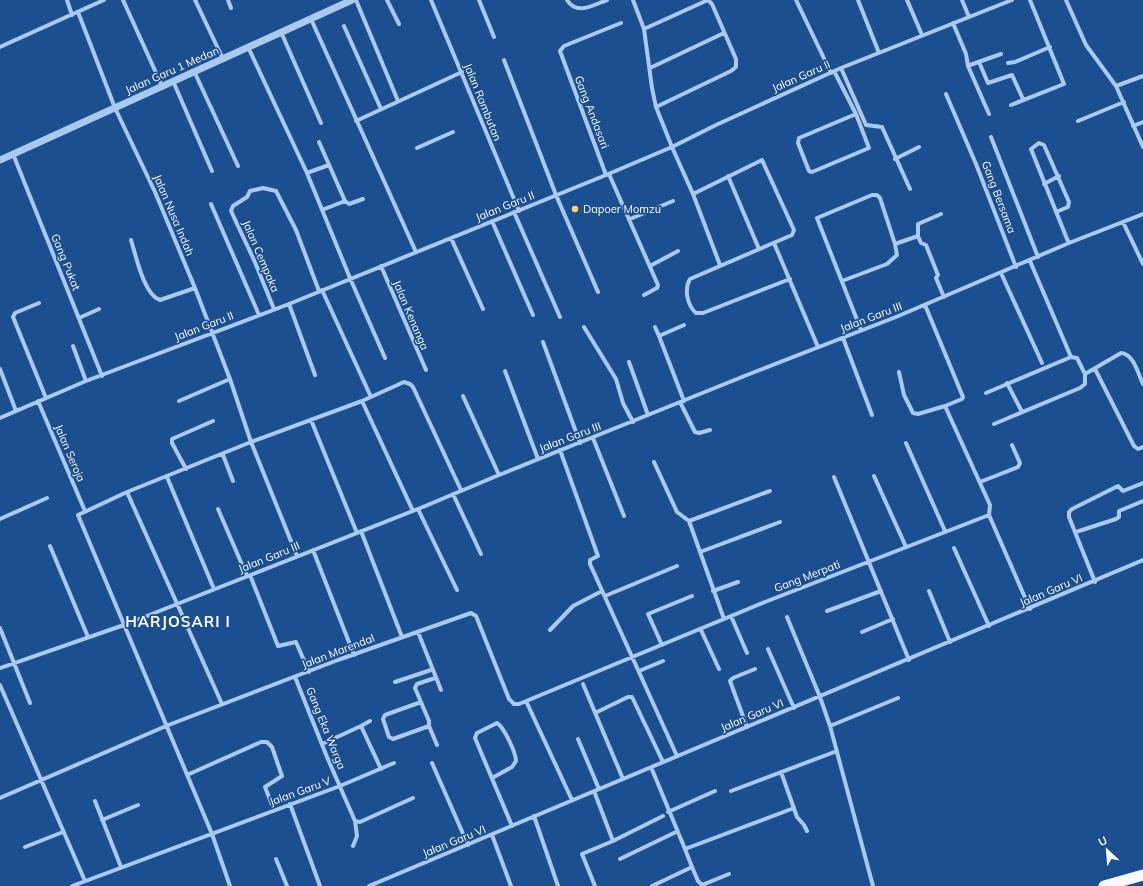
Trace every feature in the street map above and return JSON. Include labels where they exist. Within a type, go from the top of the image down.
[{"type":"highway","points":[[1104,886],[1143,875]]},
{"type":"street","points":[[66,0],[72,15]]},
{"type":"street","points":[[0,47],[104,0]]},
{"type":"street","points":[[123,0],[162,86]]},
{"type":"street","points":[[194,0],[222,59]]},
{"type":"street","points":[[228,0],[231,8]]},
{"type":"street","name":"Jalan Garu 1 Medan","points":[[0,160],[352,0]]},
{"type":"street","points":[[356,0],[398,101]]},
{"type":"street","points":[[387,0],[399,24]]},
{"type":"street","name":"Jalan Rambutan","points":[[431,0],[462,72],[516,211],[560,317]]},
{"type":"street","points":[[479,0],[494,37]]},
{"type":"street","points":[[567,0],[573,8],[579,10],[607,0]]},
{"type":"street","points":[[633,0],[644,29],[656,107],[672,148],[693,194],[720,265]]},
{"type":"street","points":[[644,29],[706,0],[712,4],[736,60],[736,68],[656,107]]},
{"type":"street","points":[[796,0],[832,72],[856,114],[869,148],[812,172],[810,171],[798,143],[799,138],[856,114]]},
{"type":"street","points":[[858,0],[879,53]]},
{"type":"street","points":[[907,0],[922,36]]},
{"type":"street","points":[[962,0],[969,17]]},
{"type":"street","name":"Jalan Garu II","points":[[0,418],[86,381],[288,304],[608,175],[672,148],[716,125],[841,68],[1012,0]]},
{"type":"street","points":[[1011,105],[1064,84],[1030,0]]},
{"type":"street","points":[[1066,0],[1086,45],[1116,86],[1143,147]]},
{"type":"street","name":"Jalan Nusa Indah","points":[[78,12],[115,108],[155,192],[195,288],[230,379],[251,442],[297,556]]},
{"type":"street","points":[[310,19],[416,252]]},
{"type":"street","name":"Gang Andasari","points":[[621,23],[564,46],[560,51],[608,175],[630,219],[658,286],[644,294]]},
{"type":"street","points":[[953,23],[966,54],[968,66],[990,114]]},
{"type":"street","points":[[344,26],[381,109]]},
{"type":"street","points":[[281,32],[321,123]]},
{"type":"street","points":[[650,68],[724,33]]},
{"type":"street","points":[[248,47],[307,174],[385,358]]},
{"type":"street","points":[[1008,63],[1015,62],[1050,47]]},
{"type":"street","points":[[970,65],[1002,54]]},
{"type":"street","points":[[504,60],[556,195],[598,292]]},
{"type":"street","points":[[979,62],[988,83],[1012,75],[1023,99]]},
{"type":"street","points":[[841,68],[866,125],[882,127],[895,159],[910,189]]},
{"type":"street","points":[[194,71],[238,166]]},
{"type":"street","points":[[356,121],[462,72]]},
{"type":"street","points":[[1116,86],[1143,76]]},
{"type":"street","points":[[173,81],[212,171]]},
{"type":"street","name":"Gang Bersama","points":[[946,94],[964,134],[1016,267]]},
{"type":"street","points":[[1078,121],[1124,102]]},
{"type":"street","points":[[1133,126],[1143,122]]},
{"type":"street","points":[[417,148],[452,132]]},
{"type":"street","points":[[991,137],[1038,257]]},
{"type":"street","points":[[319,142],[345,201],[352,204],[363,199]]},
{"type":"street","points":[[1056,212],[1068,207],[1069,202],[1059,176],[1044,145],[1038,143],[1031,149],[1044,184],[1069,243]]},
{"type":"street","points":[[895,159],[920,146]]},
{"type":"street","name":"Gang Pukat","points":[[13,154],[102,376]]},
{"type":"street","points":[[693,194],[760,160],[764,161],[794,230],[792,235],[693,276],[687,283],[690,305],[696,313],[703,313],[790,279]]},
{"type":"street","points":[[307,174],[329,165]]},
{"type":"street","points":[[728,176],[759,248]]},
{"type":"street","points":[[1044,184],[1059,176]]},
{"type":"street","name":"Jalan Cempaka","points":[[274,309],[254,260],[231,211],[233,206],[247,197],[250,191],[263,188],[276,190],[296,230],[320,291]]},
{"type":"street","points":[[842,281],[887,264],[897,255],[895,244],[880,198],[877,195],[872,195],[818,217],[817,221],[861,330]]},
{"type":"street","points":[[322,210],[345,201]]},
{"type":"street","points":[[630,219],[673,201]]},
{"type":"street","points":[[211,204],[259,315]]},
{"type":"street","points":[[941,214],[918,224],[918,236],[921,243],[926,245],[938,274],[936,278],[944,297]]},
{"type":"street","name":"Jalan Garu III","points":[[0,668],[177,604],[413,511],[560,450],[925,305],[1069,243],[1143,214]]},
{"type":"street","points":[[492,221],[532,315]]},
{"type":"street","points":[[1123,222],[1143,264]]},
{"type":"street","points":[[895,244],[918,236]]},
{"type":"street","points":[[451,238],[483,309]]},
{"type":"street","points":[[131,240],[148,291],[155,298],[160,300],[195,288]]},
{"type":"street","points":[[774,243],[818,347]]},
{"type":"street","points":[[650,266],[678,252]]},
{"type":"street","points":[[1030,261],[1071,357]]},
{"type":"street","name":"Jalan Kenanga","points":[[380,266],[426,370]]},
{"type":"street","points":[[1001,273],[1042,363]]},
{"type":"street","points":[[320,291],[370,397]]},
{"type":"street","points":[[39,302],[15,313],[13,317],[46,398]]},
{"type":"street","points":[[288,304],[315,375]]},
{"type":"street","points":[[899,372],[904,395],[913,413],[918,414],[945,406],[962,399],[963,397],[925,305]]},
{"type":"street","points":[[79,318],[99,309]]},
{"type":"street","points":[[659,336],[684,325]]},
{"type":"street","points":[[584,327],[616,379],[624,403],[633,422]]},
{"type":"street","points":[[655,327],[682,402],[695,432],[699,433],[710,430]]},
{"type":"street","points":[[843,338],[872,415]]},
{"type":"street","points":[[543,342],[580,443]]},
{"type":"street","points":[[73,346],[86,381]]},
{"type":"street","points":[[1085,374],[1121,353],[1127,354],[1131,358],[1143,384]]},
{"type":"street","points":[[986,393],[1071,357],[1077,358],[1085,374],[1085,384],[1080,388],[994,424]]},
{"type":"street","points":[[629,362],[648,416]]},
{"type":"street","points":[[0,368],[16,411]]},
{"type":"street","points":[[1095,369],[1134,446],[1138,448],[1143,447]]},
{"type":"street","points":[[505,371],[538,459]]},
{"type":"street","points":[[179,400],[230,379]]},
{"type":"street","points":[[230,886],[212,834],[78,514],[127,492],[223,455],[251,442],[362,401],[404,382],[412,385],[461,490]]},
{"type":"street","points":[[1008,383],[1022,412]]},
{"type":"street","points":[[463,396],[499,475]]},
{"type":"street","name":"Jalan Seroja","points":[[38,401],[85,511]]},
{"type":"street","points":[[362,401],[413,511]]},
{"type":"street","points":[[945,406],[990,505],[989,515],[1030,609]]},
{"type":"street","points":[[311,420],[402,638]]},
{"type":"street","points":[[186,469],[172,443],[172,439],[213,421]]},
{"type":"street","points":[[593,438],[624,516]]},
{"type":"street","points":[[906,443],[945,531]]},
{"type":"street","points":[[980,482],[1018,467],[1020,463],[1012,445]]},
{"type":"street","points":[[560,450],[598,556],[589,562],[677,756]]},
{"type":"street","points":[[223,455],[233,481]]},
{"type":"street","points":[[654,462],[677,512],[689,521],[724,620]]},
{"type":"street","points":[[874,476],[906,547]]},
{"type":"street","points":[[167,477],[214,589]]},
{"type":"street","points":[[834,477],[870,561],[909,660]]},
{"type":"street","points":[[1095,582],[1069,517],[1069,512],[1072,509],[1118,486],[1123,491],[1143,483]]},
{"type":"street","points":[[689,521],[770,490]]},
{"type":"street","points":[[127,492],[222,704]]},
{"type":"street","points":[[453,494],[481,554]]},
{"type":"street","points":[[0,519],[48,498]]},
{"type":"street","points":[[1076,532],[1118,518],[1118,512],[1143,501]]},
{"type":"street","points":[[218,509],[249,575],[278,646],[296,642],[309,672]]},
{"type":"street","points":[[418,509],[457,590]]},
{"type":"street","name":"Gang Merpati","points":[[632,657],[701,630],[731,616],[989,515]]},
{"type":"street","points":[[700,552],[780,522]]},
{"type":"street","points":[[50,546],[88,637]]},
{"type":"street","points":[[954,548],[989,626]]},
{"type":"street","points":[[313,550],[354,654]]},
{"type":"street","name":"Jalan Garu VI","points":[[369,886],[662,762],[1095,582],[1143,560]]},
{"type":"street","points":[[550,630],[573,606],[677,566]]},
{"type":"street","points":[[713,591],[738,582]]},
{"type":"street","points":[[827,611],[881,591]]},
{"type":"street","points":[[929,591],[950,642]]},
{"type":"street","points":[[662,645],[648,614],[692,596]]},
{"type":"street","name":"Jalan Marendal","points":[[0,798],[166,726],[222,704],[354,654],[471,613],[474,614],[511,702],[516,705],[632,657]]},
{"type":"street","points":[[731,616],[747,653]]},
{"type":"street","points":[[787,617],[820,697],[830,726],[873,886]]},
{"type":"street","points":[[862,632],[893,619]]},
{"type":"street","points":[[0,628],[30,703]]},
{"type":"street","points":[[701,630],[719,669]]},
{"type":"street","points":[[418,632],[431,670],[441,690]]},
{"type":"street","points":[[768,649],[794,708]]},
{"type":"street","points":[[639,671],[663,661]]},
{"type":"street","points":[[747,727],[730,681],[733,678],[756,669]]},
{"type":"street","points":[[395,682],[431,670]]},
{"type":"street","name":"Gang Eka Warga","points":[[296,677],[322,744],[355,821]]},
{"type":"street","points":[[435,678],[416,686],[416,691],[430,721],[429,726],[437,745]]},
{"type":"street","points":[[583,684],[623,779]]},
{"type":"street","points":[[0,686],[85,880]]},
{"type":"street","points":[[595,713],[628,697],[632,697],[662,762]]},
{"type":"street","points":[[830,726],[898,698]]},
{"type":"street","points":[[526,701],[572,800]]},
{"type":"street","points":[[421,702],[384,715],[383,719],[389,737],[393,739],[429,726]]},
{"type":"street","points":[[322,744],[370,721]]},
{"type":"street","points":[[492,778],[512,767],[516,761],[515,754],[502,728],[497,723],[477,733],[475,738],[512,826]]},
{"type":"street","points":[[361,726],[381,769]]},
{"type":"street","points":[[578,739],[599,789]]},
{"type":"street","points":[[187,775],[261,742],[267,742],[272,747],[282,776],[265,787],[274,810]]},
{"type":"street","points":[[731,791],[837,751]]},
{"type":"street","name":"Jalan Garu V","points":[[72,886],[340,786],[394,763]]},
{"type":"street","points":[[432,763],[468,845]]},
{"type":"street","points":[[651,767],[676,832],[699,883],[712,884],[729,874]]},
{"type":"street","points":[[781,772],[798,819],[804,824],[807,831]]},
{"type":"street","points":[[594,791],[613,841]]},
{"type":"street","points":[[668,812],[715,791]]},
{"type":"street","points":[[353,846],[357,836],[354,824],[355,821],[360,822],[413,798]]},
{"type":"street","points":[[95,801],[121,867]]},
{"type":"street","points":[[290,804],[320,886]]},
{"type":"street","points":[[102,820],[138,805]]},
{"type":"street","points":[[684,849],[794,808]]},
{"type":"street","points":[[534,816],[558,886]]},
{"type":"street","points":[[595,886],[582,854],[613,841],[662,816]]},
{"type":"street","points":[[25,847],[63,832]]},
{"type":"street","points":[[620,859],[676,832]]},
{"type":"street","points":[[492,835],[511,886]]},
{"type":"street","points":[[276,859],[287,886]]},
{"type":"street","points":[[652,886],[692,867]]},
{"type":"place","name":"Dapoer Momzu","points":[[575,209]]},
{"type":"district","name":"HARJOSARI I","points":[[178,622]]}]
